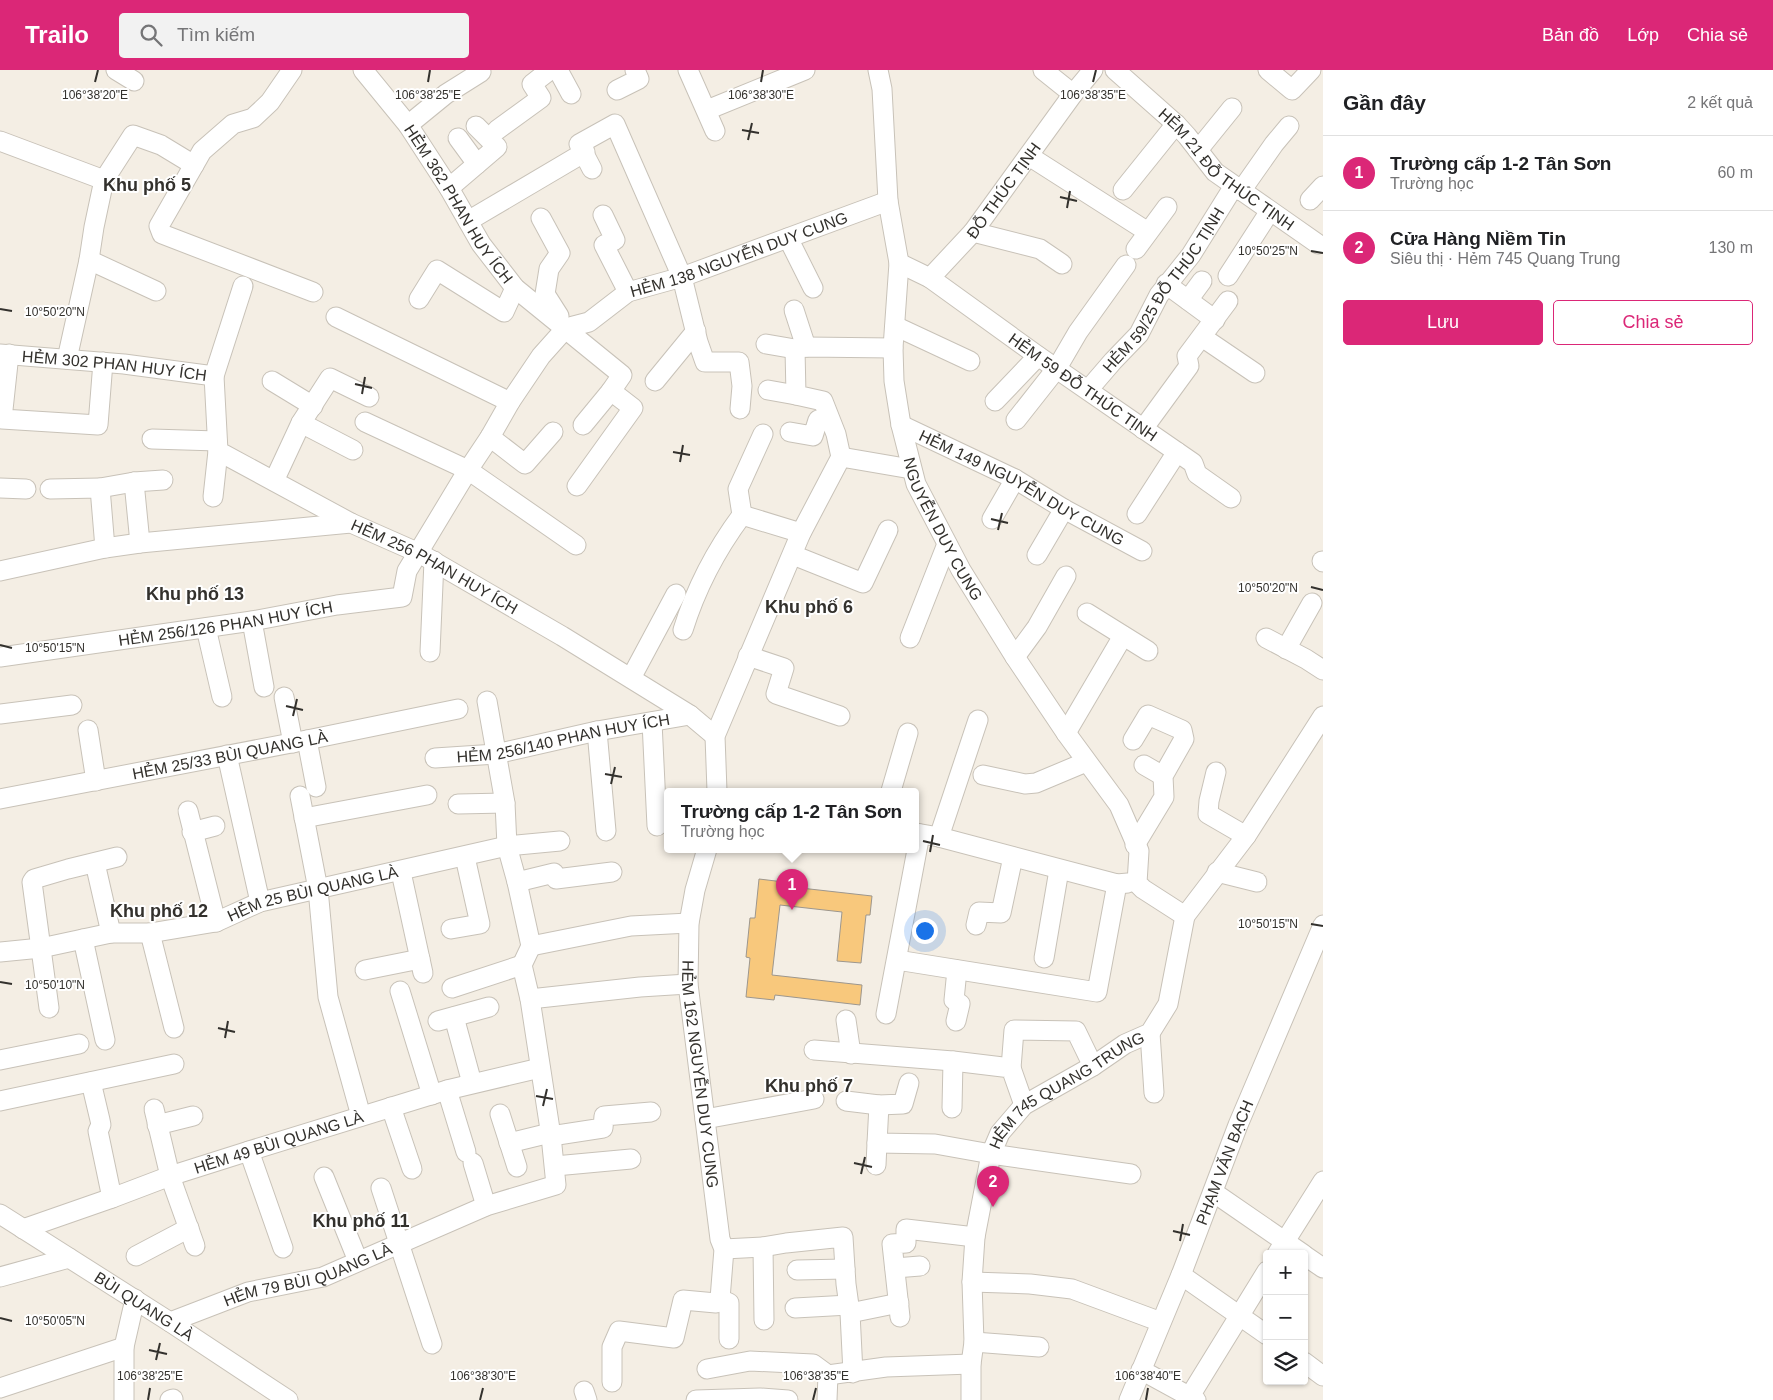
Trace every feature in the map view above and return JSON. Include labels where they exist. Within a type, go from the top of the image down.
[{"type":"street","points":[[116,70],[134,81]]},
{"type":"street","points":[[292,70],[270,102],[253,118],[233,124],[202,151],[159,226],[162,234],[313,292]]},
{"type":"street","name":"HẺM 362 PHAN HUY ÍCH","points":[[364,70],[408,125],[481,244],[516,288],[622,375],[611,391]]},
{"type":"street","points":[[498,130],[541,98],[532,84],[550,70]]},
{"type":"street","points":[[558,70],[571,94]]},
{"type":"street","points":[[617,90],[639,79],[635,70]]},
{"type":"street","points":[[688,70],[715,131]]},
{"type":"street","points":[[706,110],[805,70]]},
{"type":"street","name":"NGUYỄN DUY CUNG","points":[[878,70],[882,89],[888,201],[899,263],[894,381],[911,469],[920,493],[961,570],[1015,657],[1066,733],[1119,805],[1139,851],[1137,883]]},
{"type":"street","points":[[1043,70],[1073,94]]},
{"type":"street","name":"ĐỖ THÚC TỊNH","points":[[930,278],[973,232],[1030,156],[1073,94],[1093,70]]},
{"type":"street","name":"HẺM 21 ĐỖ THÚC TỊNH","points":[[1115,70],[1176,124],[1215,172],[1318,244]]},
{"type":"street","points":[[1268,70],[1292,90],[1311,70]]},
{"type":"street","points":[[408,125],[446,94],[481,72]]},
{"type":"street","points":[[1198,150],[1232,108]]},
{"type":"street","points":[[468,221],[588,160],[579,144],[615,124],[682,277],[698,342],[706,362],[739,362],[742,386],[740,408]]},
{"type":"street","points":[[1123,190],[1176,124]]},
{"type":"street","points":[[448,188],[497,147],[476,126]]},
{"type":"street","name":"HẺM 59/25 ĐỖ THÚC TỊNH","points":[[1088,390],[1139,334],[1166,284],[1191,255],[1238,189],[1289,126]]},
{"type":"street","points":[[67,359],[89,260],[104,180],[133,135],[161,145],[194,165]]},
{"type":"street","points":[[458,138],[477,164]]},
{"type":"street","points":[[0,141],[104,180]]},
{"type":"street","points":[[1030,156],[1148,232]]},
{"type":"street","points":[[1310,200],[1323,186]]},
{"type":"street","name":"HẺM 138 NGUYỄN DUY CUNG","points":[[566,328],[589,322],[628,292],[682,277],[888,201]]},
{"type":"street","points":[[1136,249],[1168,207]]},
{"type":"street","points":[[1228,276],[1270,211]]},
{"type":"street","points":[[603,215],[616,240],[604,245],[628,292]]},
{"type":"street","points":[[430,652],[427,557],[468,470],[541,356],[566,328],[545,294],[550,269],[560,253],[541,218]]},
{"type":"street","points":[[973,232],[1040,249],[1062,264]]},
{"type":"street","points":[[788,238],[813,288]]},
{"type":"street","points":[[89,260],[156,291]]},
{"type":"street","points":[[899,263],[930,278]]},
{"type":"street","points":[[1016,420],[1057,368],[1078,332],[1126,266]]},
{"type":"street","points":[[419,299],[437,270],[504,312],[516,288]]},
{"type":"street","name":"HẺM 59 ĐỖ THÚC TỊNH","points":[[930,278],[1038,356],[1193,463],[1196,474],[1231,498]]},
{"type":"street","points":[[1188,300],[1202,281]]},
{"type":"street","points":[[1166,284],[1215,320]]},
{"type":"street","points":[[214,376],[243,286]]},
{"type":"street","points":[[1144,429],[1189,366],[1187,356],[1228,301]]},
{"type":"street","points":[[794,310],[801,348],[796,395]]},
{"type":"street","points":[[336,317],[510,402]]},
{"type":"street","points":[[895,326],[970,360]]},
{"type":"street","points":[[655,380],[696,331]]},
{"type":"street","points":[[1202,337],[1255,374]]},
{"type":"street","points":[[766,344],[801,348],[894,348]]},
{"type":"street","points":[[4,354],[2,418],[98,425],[103,362]]},
{"type":"street","name":"HẺM 302 PHAN HUY ÍCH","points":[[4,354],[103,362],[214,376],[218,446],[213,497]]},
{"type":"street","points":[[995,401],[1038,356]]},
{"type":"street","points":[[274,481],[301,423],[330,378],[369,397]]},
{"type":"street","points":[[272,382],[313,406]]},
{"type":"street","points":[[717,788],[714,736],[731,701],[748,656],[801,533],[840,457],[836,434],[823,402],[768,390]]},
{"type":"street","points":[[577,486],[633,408],[611,391],[583,425]]},
{"type":"street","points":[[790,432],[813,436],[818,420],[830,422]]},
{"type":"street","points":[[365,422],[468,470],[576,545]]},
{"type":"street","points":[[301,423],[353,450]]},
{"type":"street","name":"HẺM 149 NGUYỄN DUY CUNG","points":[[901,425],[1015,479],[1064,509],[1142,551]]},
{"type":"street","points":[[490,437],[525,464],[553,432]]},
{"type":"street","points":[[683,630],[695,593],[723,540],[742,515],[738,489],[763,434]]},
{"type":"street","points":[[152,439],[218,446],[274,481],[351,523]]},
{"type":"street","points":[[1137,514],[1177,452]]},
{"type":"street","points":[[840,457],[911,469]]},
{"type":"street","points":[[992,519],[1015,479]]},
{"type":"street","points":[[50,489],[100,488],[134,482],[163,480]]},
{"type":"street","points":[[134,482],[140,543]]},
{"type":"street","points":[[0,488],[26,489]]},
{"type":"street","points":[[100,488],[105,548]]},
{"type":"street","points":[[1037,555],[1064,509]]},
{"type":"street","points":[[742,515],[801,533]]},
{"type":"street","name":"HẺM 256 PHAN HUY ÍCH","points":[[0,571],[105,548],[140,543],[351,523],[427,557],[631,678],[690,715],[714,736]]},
{"type":"street","points":[[793,555],[863,583],[888,530]]},
{"type":"street","points":[[910,638],[947,544]]},
{"type":"street","name":"HẺM 256/126 PHAN HUY ÍCH","points":[[0,657],[206,628],[337,605],[402,597],[407,572],[427,557]]},
{"type":"street","points":[[1015,657],[1037,627],[1066,576]]},
{"type":"street","points":[[631,678],[676,594]]},
{"type":"street","points":[[1286,649],[1312,603]]},
{"type":"street","points":[[1087,613],[1148,651]]},
{"type":"street","points":[[252,621],[264,687]]},
{"type":"street","points":[[206,628],[222,697]]},
{"type":"street","points":[[1066,733],[1123,636]]},
{"type":"street","points":[[1266,638],[1323,670]]},
{"type":"street","points":[[748,656],[784,668],[776,694],[840,716]]},
{"type":"street","points":[[284,697],[300,742],[308,791],[304,818],[318,889],[328,997],[362,1116]]},
{"type":"street","points":[[487,701],[505,803],[507,846],[531,946],[522,965],[530,999],[555,1166],[631,1159]]},
{"type":"street","points":[[0,714],[72,705]]},
{"type":"street","name":"HẺM 25/33 BÙI QUANG LÀ","points":[[0,799],[300,742],[458,708]]},
{"type":"street","name":"HẺM 256/140 PHAN HUY ÍCH","points":[[435,758],[496,754],[690,715]]},
{"type":"street","points":[[1133,740],[1148,715],[1182,730],[1184,739],[1163,776],[1164,797],[1135,845]]},
{"type":"street","name":"HẺM 745 QUANG TRUNG","points":[[971,1400],[971,1364],[974,1342],[972,1282],[975,1238],[991,1154],[1000,1133],[1024,1105],[1093,1066],[1125,1044],[1150,1033],[1168,1004],[1185,916],[1246,836],[1323,716]]},
{"type":"street","points":[[939,837],[978,720]]},
{"type":"street","points":[[652,722],[657,826]]},
{"type":"street","points":[[88,730],[96,781]]},
{"type":"street","points":[[598,732],[606,831]]},
{"type":"street","points":[[892,788],[908,733]]},
{"type":"street","points":[[228,755],[260,902]]},
{"type":"street","points":[[983,775],[1025,784],[1036,783],[1086,762]]},
{"type":"street","points":[[1144,765],[1163,776]]},
{"type":"street","points":[[1216,772],[1208,814],[1246,836]]},
{"type":"street","points":[[304,818],[427,795]]},
{"type":"street","points":[[458,804],[505,803]]},
{"type":"street","points":[[188,811],[216,922]]},
{"type":"street","points":[[192,832],[215,826]]},
{"type":"street","points":[[919,833],[1117,884],[1137,883],[1185,916]]},
{"type":"street","name":"HẺM 25 BÙI QUANG LÀ","points":[[0,952],[41,948],[111,933],[150,933],[216,922],[260,902],[400,872],[507,846],[560,842]]},
{"type":"street","name":"HẺM 162 NGUYỄN DUY CUNG","points":[[706,853],[695,890],[689,922],[688,984],[720,1239],[724,1249],[720,1299]]},
{"type":"street","points":[[886,1014],[915,853]]},
{"type":"street","points":[[49,1008],[32,882],[34,879],[68,868],[117,857]]},
{"type":"street","points":[[451,929],[480,924],[465,857]]},
{"type":"street","points":[[976,925],[980,912],[1001,913],[1013,857]]},
{"type":"street","points":[[95,863],[111,933]]},
{"type":"street","points":[[1044,958],[1059,870]]},
{"type":"street","points":[[365,970],[421,966],[400,872]]},
{"type":"street","points":[[517,882],[554,874],[556,880],[612,872]]},
{"type":"street","points":[[1217,872],[1257,882]]},
{"type":"street","points":[[897,960],[1097,992],[1117,884]]},
{"type":"street","points":[[531,946],[632,926],[689,922]]},
{"type":"street","name":"PHẠM VĂN BẠCH","points":[[1128,1400],[1181,1275],[1238,1124],[1317,955],[1323,924]]},
{"type":"street","points":[[150,933],[174,1028]]},
{"type":"street","points":[[83,938],[105,1040]]},
{"type":"street","points":[[452,988],[522,965]]},
{"type":"street","points":[[956,1021],[960,1004],[954,1000],[958,970]]},
{"type":"street","points":[[530,999],[640,987],[688,984]]},
{"type":"street","points":[[400,991],[439,1092],[469,1157],[486,1206]]},
{"type":"street","points":[[472,1083],[446,1019],[490,1006]]},
{"type":"street","points":[[846,1020],[851,1054]]},
{"type":"street","points":[[1024,1105],[1011,1068],[1014,1030],[1076,1031],[1093,1066]]},
{"type":"street","points":[[1150,1033],[1154,1094]]},
{"type":"street","points":[[0,1060],[79,1044]]},
{"type":"street","points":[[814,1050],[953,1061],[1011,1068]]},
{"type":"street","points":[[952,1108],[953,1061]]},
{"type":"street","points":[[0,1101],[174,1064]]},
{"type":"street","name":"HẺM 49 BÙI QUANG LÀ","points":[[23,1229],[170,1176],[249,1151],[439,1092],[540,1068]]},
{"type":"street","points":[[91,1082],[101,1125],[98,1131],[112,1198]]},
{"type":"street","points":[[846,1101],[879,1105],[903,1104],[909,1083]]},
{"type":"street","points":[[705,1119],[814,1099]]},
{"type":"street","points":[[876,1165],[879,1105]]},
{"type":"street","points":[[391,1107],[412,1169]]},
{"type":"street","points":[[509,1143],[603,1128],[604,1116],[651,1112]]},
{"type":"street","points":[[500,1114],[517,1167]]},
{"type":"street","points":[[193,1116],[156,1117],[170,1176],[195,1246]]},
{"type":"street","points":[[877,1143],[935,1144],[1132,1174]]},
{"type":"street","points":[[249,1151],[283,1248]]},
{"type":"street","name":"HẺM 79 BÙI QUANG LÀ","points":[[170,1322],[248,1292],[323,1277],[486,1206],[556,1186],[555,1166]]},
{"type":"street","points":[[324,1177],[358,1261]]},
{"type":"street","points":[[1213,1192],[1281,1248],[1323,1181]]},
{"type":"street","points":[[381,1188],[432,1344]]},
{"type":"street","name":"BÙI QUANG LÀ","points":[[0,1214],[135,1299],[288,1400]]},
{"type":"street","points":[[136,1256],[189,1228]]},
{"type":"street","points":[[795,1308],[899,1310],[892,1244],[906,1243],[906,1230],[975,1238]]},
{"type":"street","points":[[724,1249],[764,1248],[786,1243],[843,1237],[850,1309],[853,1373]]},
{"type":"street","points":[[764,1248],[764,1320]]},
{"type":"street","points":[[1308,1257],[1323,1268]]},
{"type":"street","points":[[0,1277],[69,1258]]},
{"type":"street","points":[[895,1268],[920,1266]]},
{"type":"street","points":[[797,1270],[845,1269]]},
{"type":"street","points":[[1181,1275],[1263,1332]]},
{"type":"street","points":[[1141,1370],[1193,1398],[1263,1278]]},
{"type":"street","points":[[972,1282],[1030,1284],[1072,1289],[1161,1322]]},
{"type":"street","points":[[124,1400],[124,1348],[135,1299]]},
{"type":"street","points":[[612,1382],[612,1347],[619,1331],[674,1338],[683,1300],[716,1303],[720,1299],[730,1303],[729,1339]]},
{"type":"street","points":[[974,1342],[1039,1347]]},
{"type":"street","points":[[0,1388],[124,1348]]},
{"type":"street","points":[[707,1369],[750,1361],[813,1364],[828,1375],[886,1367],[971,1364]]},
{"type":"street","points":[[1308,1365],[1323,1376]]},
{"type":"street","points":[[827,1400],[828,1375]]},
{"type":"street","points":[[696,1400],[760,1398],[788,1400]]},
{"type":"building","points":[[759,879],[784,882],[783,886],[872,896],[870,915],[866,915],[861,963],[837,961],[842,912],[780,905],[772,975],[862,985],[860,1005],[775,995],[774,1000],[746,997],[750,958],[746,957],[750,918],[755,918]]},
{"type":"place","name":"Trường cấp 1-2 Tân Sơn","points":[[792,910]]},
{"type":"place","name":"Cửa Hàng Niềm Tin","points":[[993,1207]]},
{"type":"district","name":"Khu phố 5","points":[[147,185]]},
{"type":"district","name":"Khu phố 13","points":[[195,594]]},
{"type":"district","name":"Khu phố 6","points":[[809,607]]},
{"type":"district","name":"Khu phố 12","points":[[159,911]]},
{"type":"district","name":"Khu phố 7","points":[[809,1086]]},
{"type":"district","name":"Khu phố 11","points":[[361,1221]]}]
